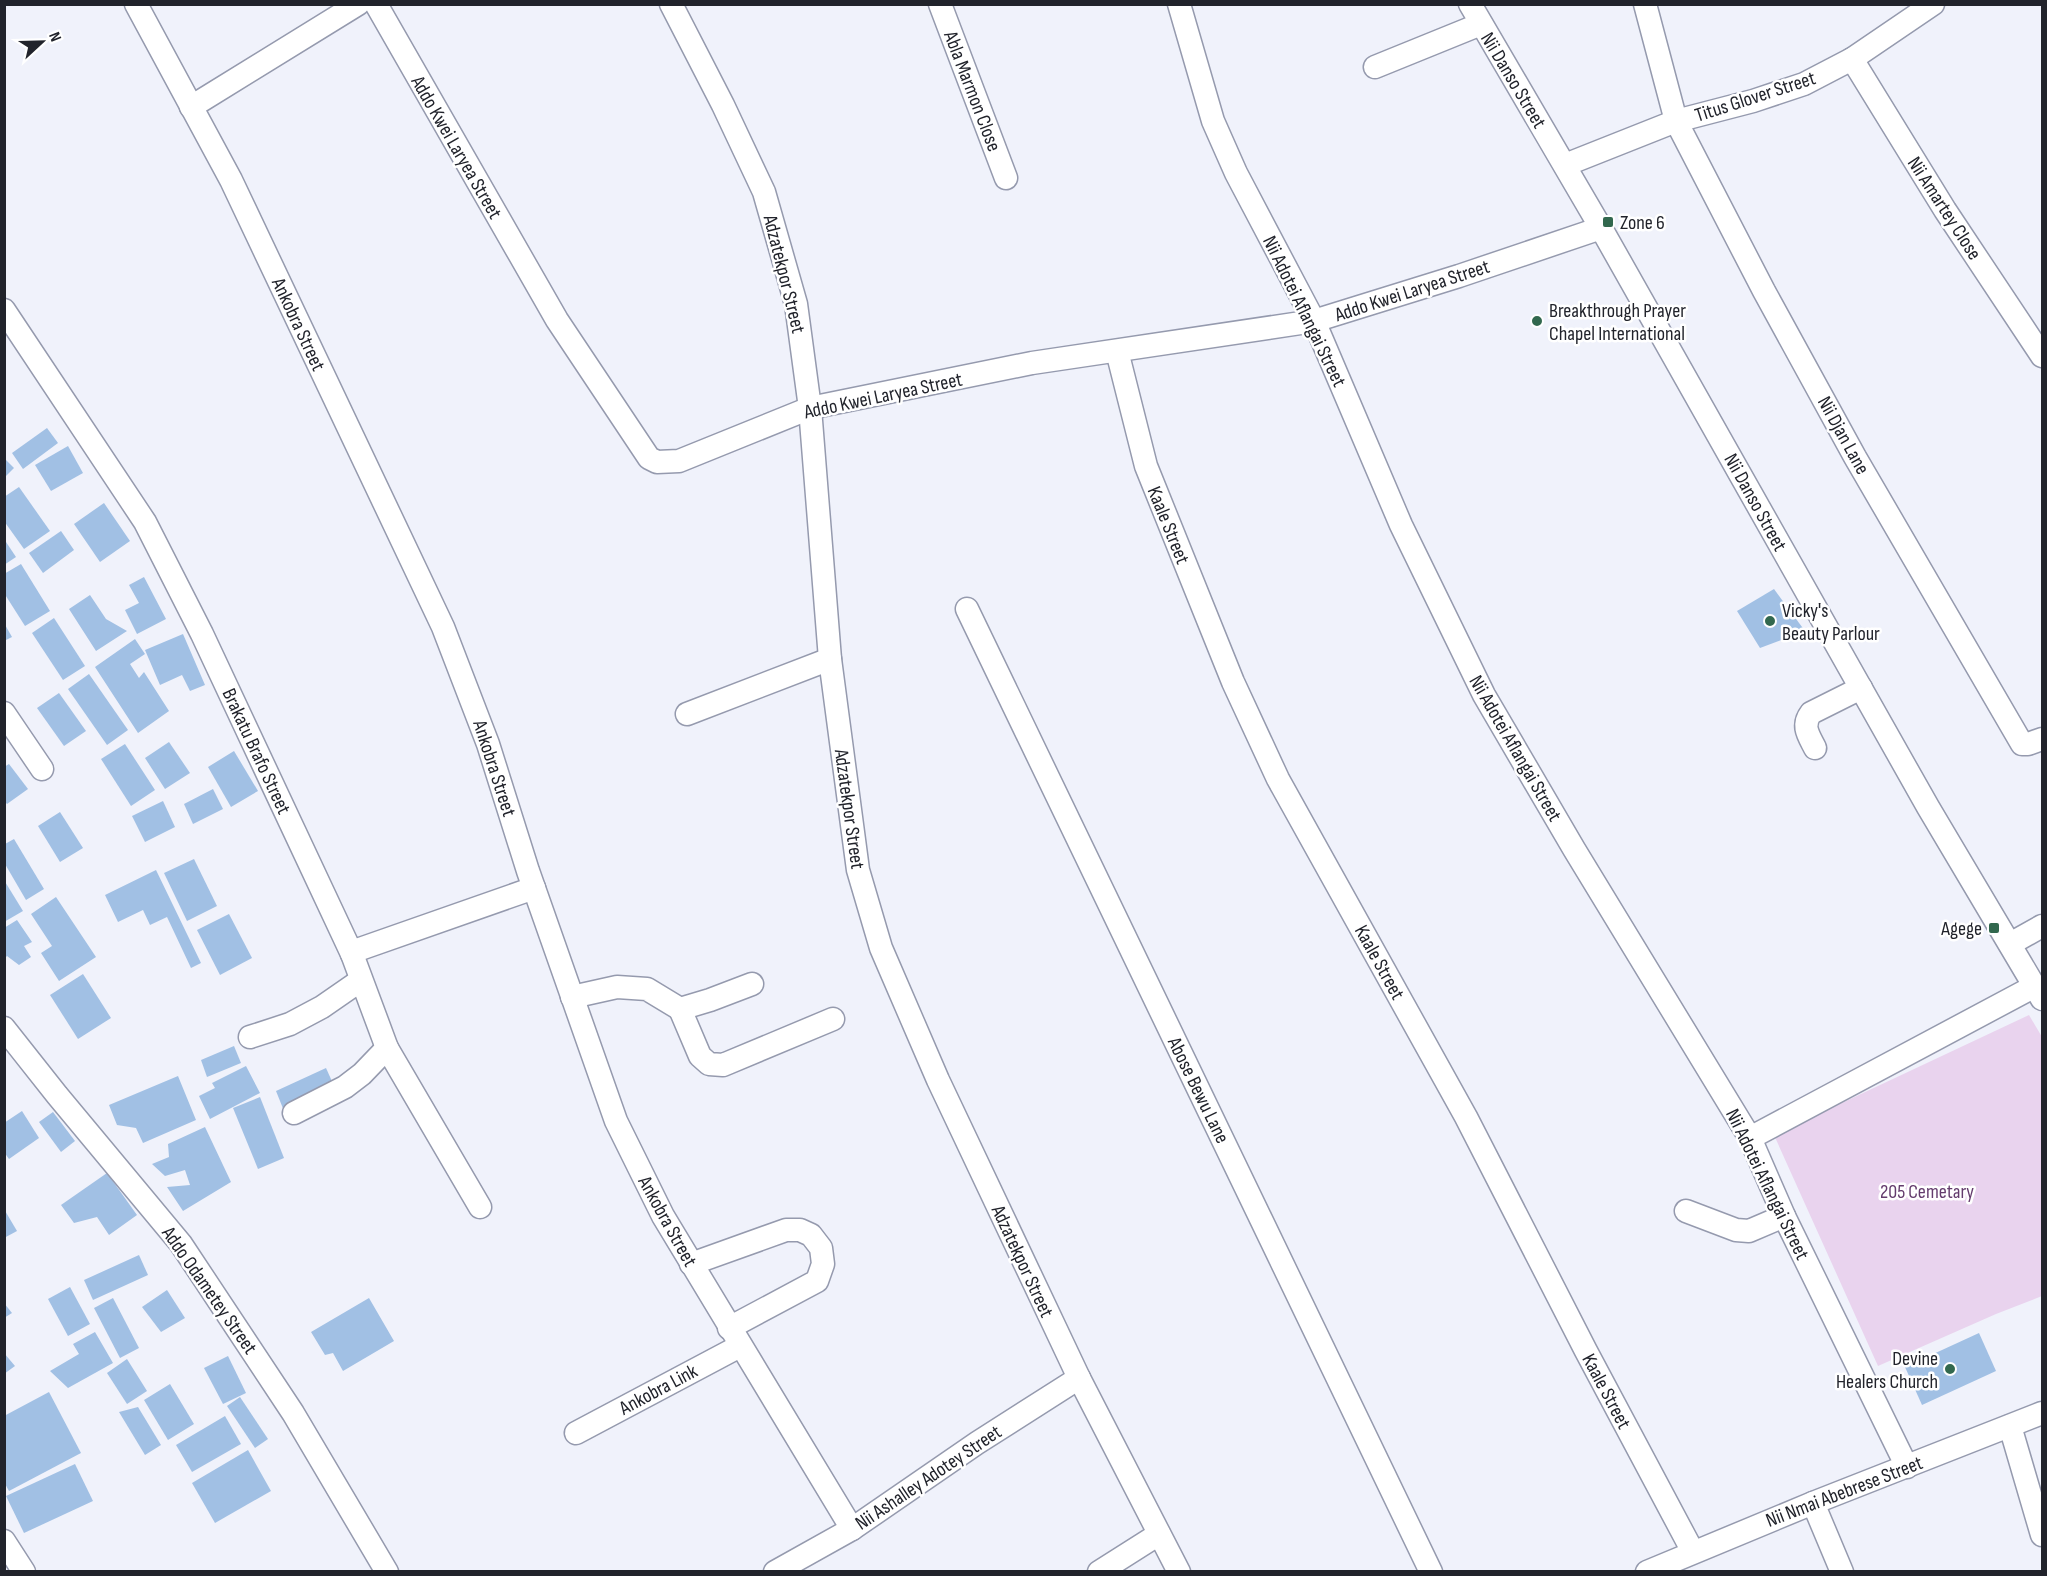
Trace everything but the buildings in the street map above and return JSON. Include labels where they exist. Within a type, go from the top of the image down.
[{"type":"street","name":"Ankobra Street","points":[[136,4],[231,180],[443,627],[488,744],[534,888],[616,1121],[663,1216],[852,1529]]},
{"type":"street","points":[[191,107],[358,4]]},
{"type":"street","name":"Addo Kwei Laryea Street","points":[[376,4],[557,320],[649,458],[657,462],[679,460],[810,408],[1032,363],[1314,321],[1459,276],[1601,228]]},
{"type":"street","name":"Adzatekpor Street","points":[[672,4],[764,192],[796,304],[810,408],[830,659],[858,870],[881,948],[938,1080],[1079,1378],[1179,1572]]},
{"type":"street","name":"Abla Marmon Close","points":[[940,4],[1006,178]]},
{"type":"street","name":"Nii Adotei Aflangai Street","points":[[1179,4],[1213,121],[1236,173],[1314,321],[1401,525],[1484,695],[1574,849],[1750,1138],[1784,1216],[1907,1467]]},
{"type":"street","name":"Nii Danso Street","points":[[1470,4],[1601,228],[1928,807],[2039,992]]},
{"type":"street","name":"Nii Djan Lane","points":[[1645,4],[1676,121],[1764,291],[1855,458],[2032,741]]},
{"type":"street","name":"Titus Glover Street","points":[[1565,165],[1676,121],[1753,101],[1804,84],[1852,59],[1925,7]]},
{"type":"street","points":[[1375,67],[1481,24]]},
{"type":"street","name":"Nii Amartey Close","points":[[1852,59],[1944,210],[2043,356]]},
{"type":"street","name":"Brakatu Brafo Street","points":[[4,309],[145,522],[202,634],[352,954],[387,1048],[480,1207]]},
{"type":"street","name":"Kaale Street","points":[[1117,351],[1146,466],[1233,682],[1278,779],[1466,1117],[1586,1351],[1693,1552]]},
{"type":"street","name":"Abose Bewu Lane","points":[[967,609],[1431,1572]]},
{"type":"street","points":[[687,714],[830,659]]},
{"type":"street","points":[[1815,748],[1806,727],[1806,720],[1811,713],[1861,687]]},
{"type":"street","points":[[4,713],[42,770]]},
{"type":"street","points":[[352,954],[534,888]]},
{"type":"street","points":[[2010,944],[2043,926]]},
{"type":"street","points":[[250,1038],[290,1024],[322,1007],[361,980]]},
{"type":"street","points":[[680,1008],[710,1000],[752,984]]},
{"type":"street","points":[[572,997],[617,987],[647,989],[680,1008],[700,1056],[710,1064],[723,1065],[833,1019]]},
{"type":"street","points":[[1750,1138],[2039,992]]},
{"type":"street","name":"Addo Odametey Street","points":[[4,1028],[182,1244],[293,1413],[387,1572]]},
{"type":"street","points":[[294,1113],[345,1087],[362,1074],[387,1048]]},
{"type":"street","points":[[1686,1211],[1736,1230],[1749,1232],[1784,1216]]},
{"type":"street","name":"Ankobra Link","points":[[576,1433],[735,1337],[817,1281],[823,1264],[820,1248],[811,1235],[800,1230],[786,1230],[691,1264]]},
{"type":"street","name":"Nii Ashalley Adotey Street","points":[[775,1572],[852,1529],[977,1443],[1079,1378]]},
{"type":"street","name":"Nii Nmai Abebrese Street","points":[[1647,1572],[1813,1503],[2043,1413]]},
{"type":"street","points":[[2010,1426],[2043,1535]]},
{"type":"street","points":[[1813,1503],[1842,1572]]},
{"type":"street","points":[[1099,1572],[1159,1534]]},
{"type":"street","points":[[4,1541],[24,1572]]},
{"type":"green space","name":"205 Cemetary","points":[[2029,1015],[2042,1037],[2042,1296],[1878,1366],[1774,1135]]},
{"type":"place","name":"Zone 6","points":[[1608,222]]},
{"type":"place","name":"Breakthrough Prayer Chapel International","points":[[1537,321]]},
{"type":"place","name":"Vicky's Beauty Parlour","points":[[1770,621]]},
{"type":"place","name":"Agege","points":[[1994,928]]},
{"type":"place","name":"Devine Healers Church","points":[[1950,1369]]}]
